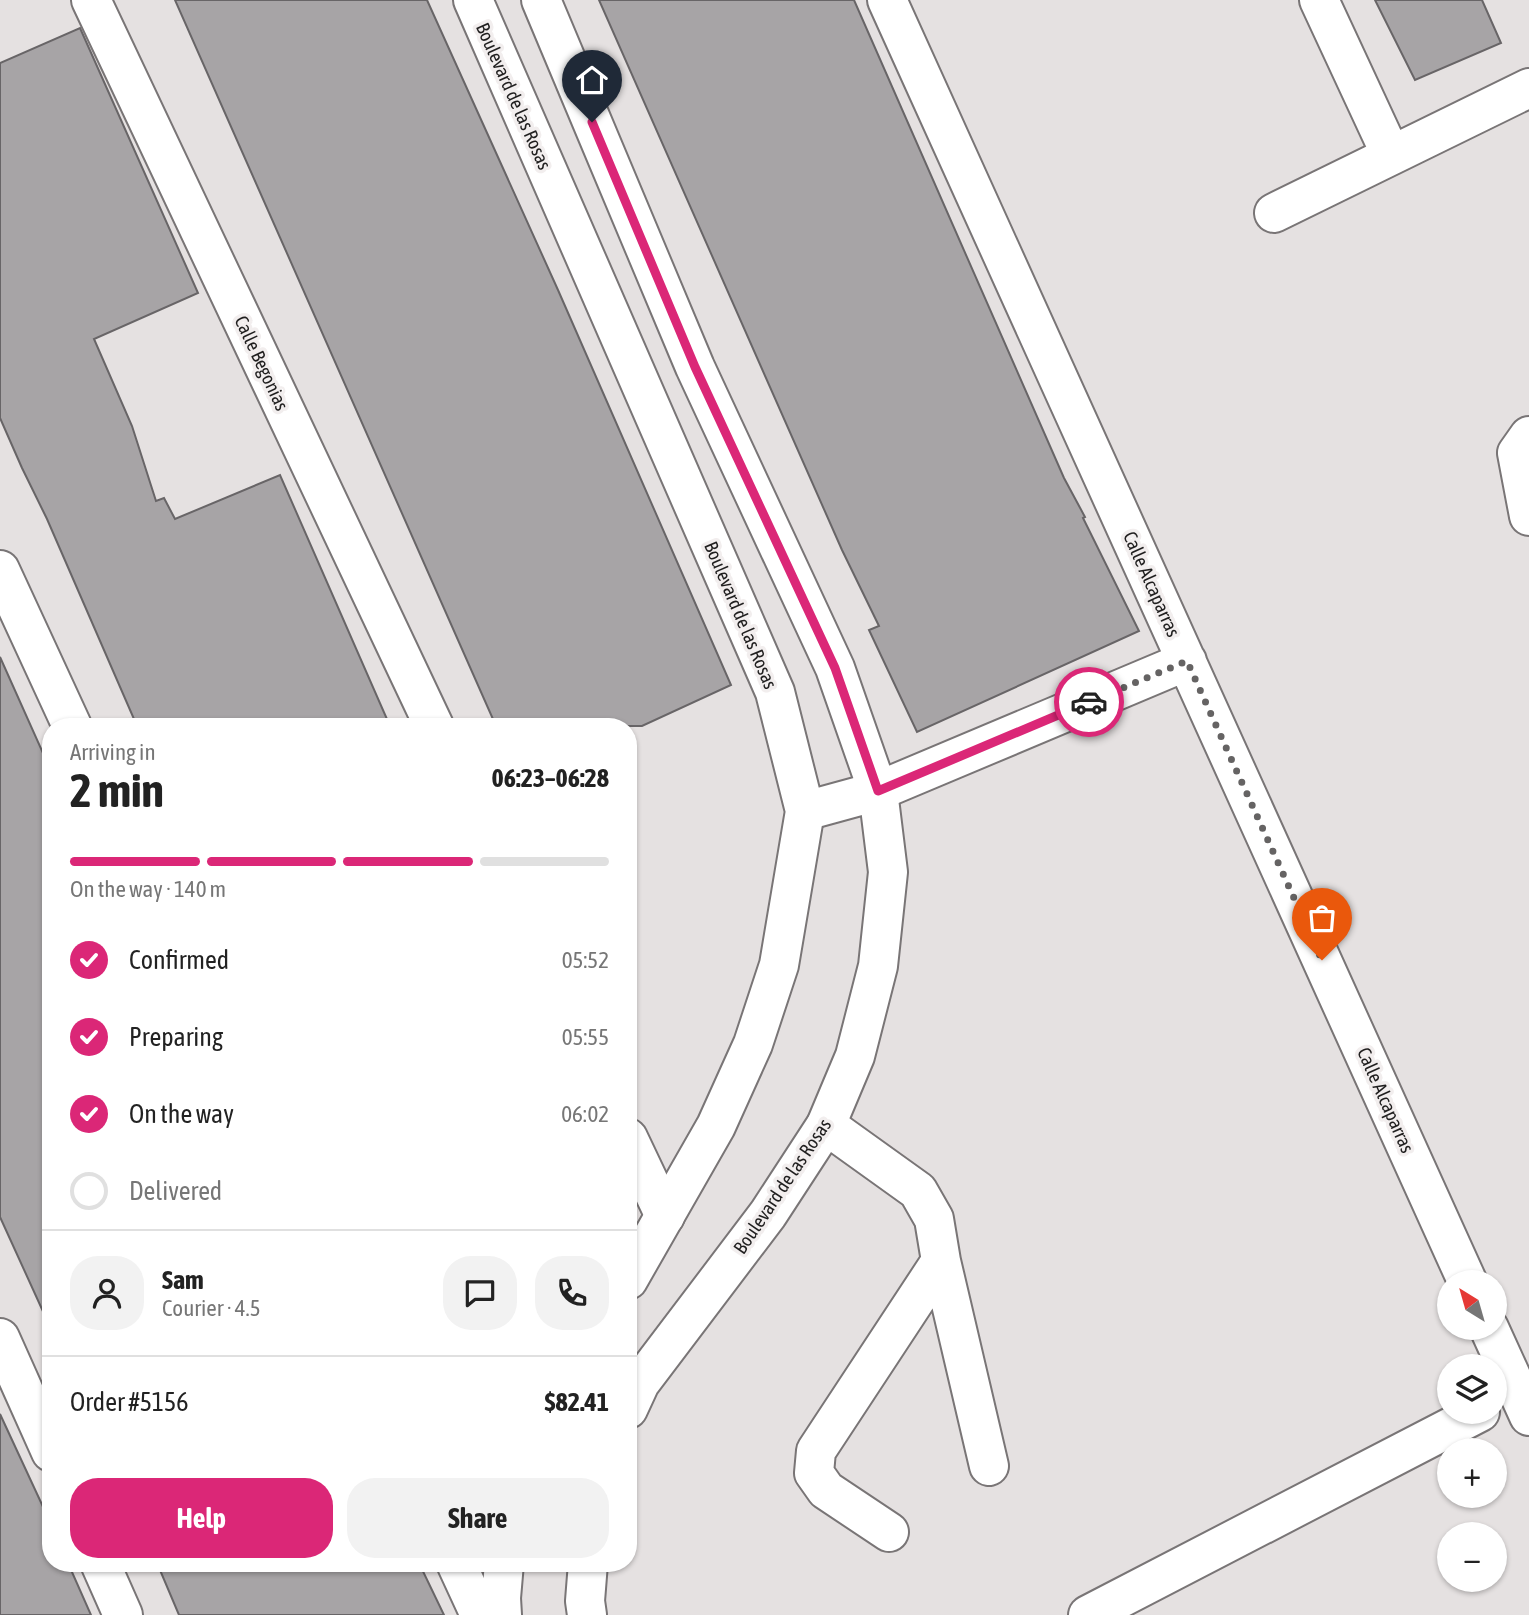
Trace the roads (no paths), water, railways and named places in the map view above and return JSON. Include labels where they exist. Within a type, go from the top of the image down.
[{"type":"street","name":"Calle Begonias","points":[[91,0],[430,718]]},
{"type":"street","name":"Boulevard de las Rosas","points":[[473,0],[775,692],[805,811],[779,965],[757,1031],[716,1126],[637,1264]]},
{"type":"street","name":"Boulevard de las Rosas","points":[[541,0],[695,367],[835,668],[878,791],[888,872],[878,966],[855,1056],[826,1125],[768,1214],[637,1390]]},
{"type":"street","name":"Calle Alcaparras","points":[[887,0],[1462,1270]]},
{"type":"street","points":[[1319,0],[1391,155]]},
{"type":"street","points":[[1274,213],[1529,89]]},
{"type":"street","points":[[1523,445],[1529,516]]},
{"type":"street","points":[[0,570],[68,718]]},
{"type":"street","points":[[805,811],[878,791],[1187,661]]},
{"type":"street","points":[[826,1125],[918,1191],[934,1219],[941,1261],[989,1466]]},
{"type":"street","points":[[637,1157],[665,1216]]},
{"type":"street","points":[[889,1531],[826,1490],[814,1473],[816,1451],[941,1261]]},
{"type":"street","points":[[0,1338],[42,1432]]},
{"type":"street","points":[[1493,1340],[1514,1405]]},
{"type":"street","points":[[1088,1615],[1457,1424]]},
{"type":"street","points":[[104,1572],[123,1615]]},
{"type":"street","points":[[460,1572],[480,1615]]},
{"type":"street","points":[[502,1615],[504,1572]]},
{"type":"street","points":[[587,1572],[587,1615]]}]
